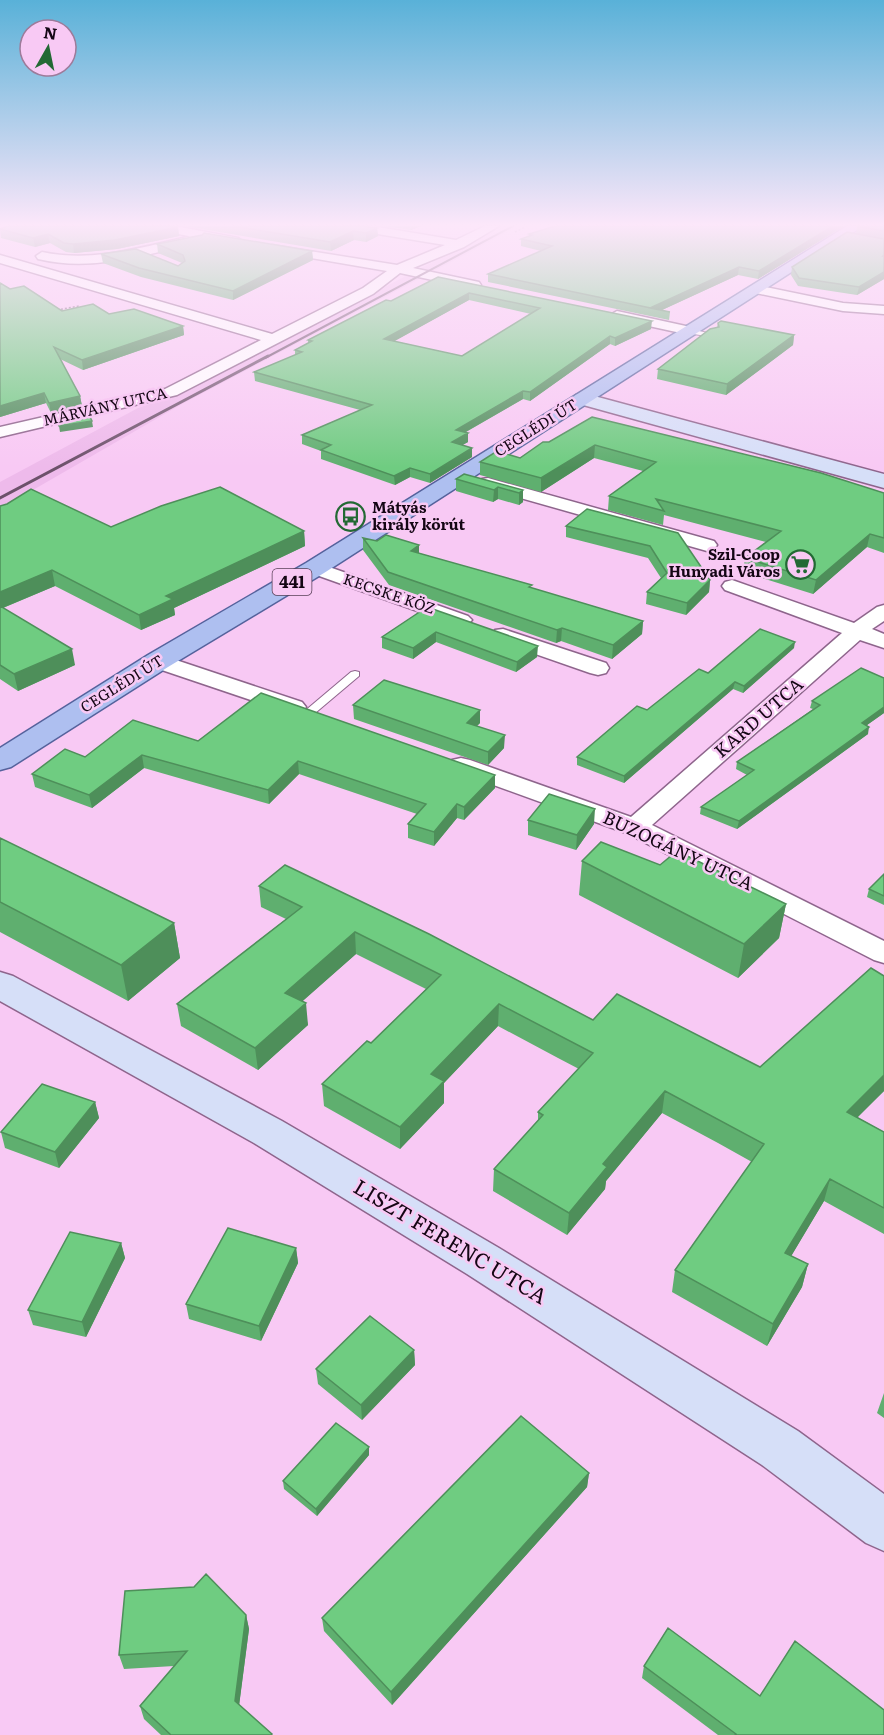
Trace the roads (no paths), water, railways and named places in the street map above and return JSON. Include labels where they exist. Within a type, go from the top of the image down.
[{"type":"main road","name":"CEGLÉDI ÚT","points":[[0,761],[158,661],[315,568],[728,307]]},
{"type":"street","points":[[167,307],[273,339]]},
{"type":"street","name":"MÁRVÁNY UTCA","points":[[0,432],[171,392],[336,307]]},
{"type":"street","points":[[843,307],[884,310]]},
{"type":"street","points":[[609,314],[690,331]]},
{"type":"street","points":[[583,399],[884,481]]},
{"type":"street","points":[[460,477],[707,545]]},
{"type":"street","name":"KECSKE KÖZ","points":[[315,568],[598,668]]},
{"type":"street","points":[[732,586],[884,641]]},
{"type":"street","name":"KARD UTCA","points":[[635,827],[858,630],[884,610]]},
{"type":"street","points":[[158,661],[321,716]]},
{"type":"street","name":"BUZOGÁNY UTCA","points":[[439,757],[635,827],[884,953]]},
{"type":"street","name":"LISZT FERENC UTCA","points":[[0,985],[268,1132],[483,1261],[780,1448],[884,1525]]},
{"type":"lane","points":[[690,331],[713,335]]},
{"type":"lane","points":[[321,716],[356,674]]},
{"type":"railway","points":[[265,358],[361,307]]},
{"type":"railway","points":[[0,498],[268,356]]},
{"type":"place","name":"Mátyás király körút","points":[[351,517]]},
{"type":"place","name":"Szil-Coop Hunyadi Város","points":[[801,564]]}]
